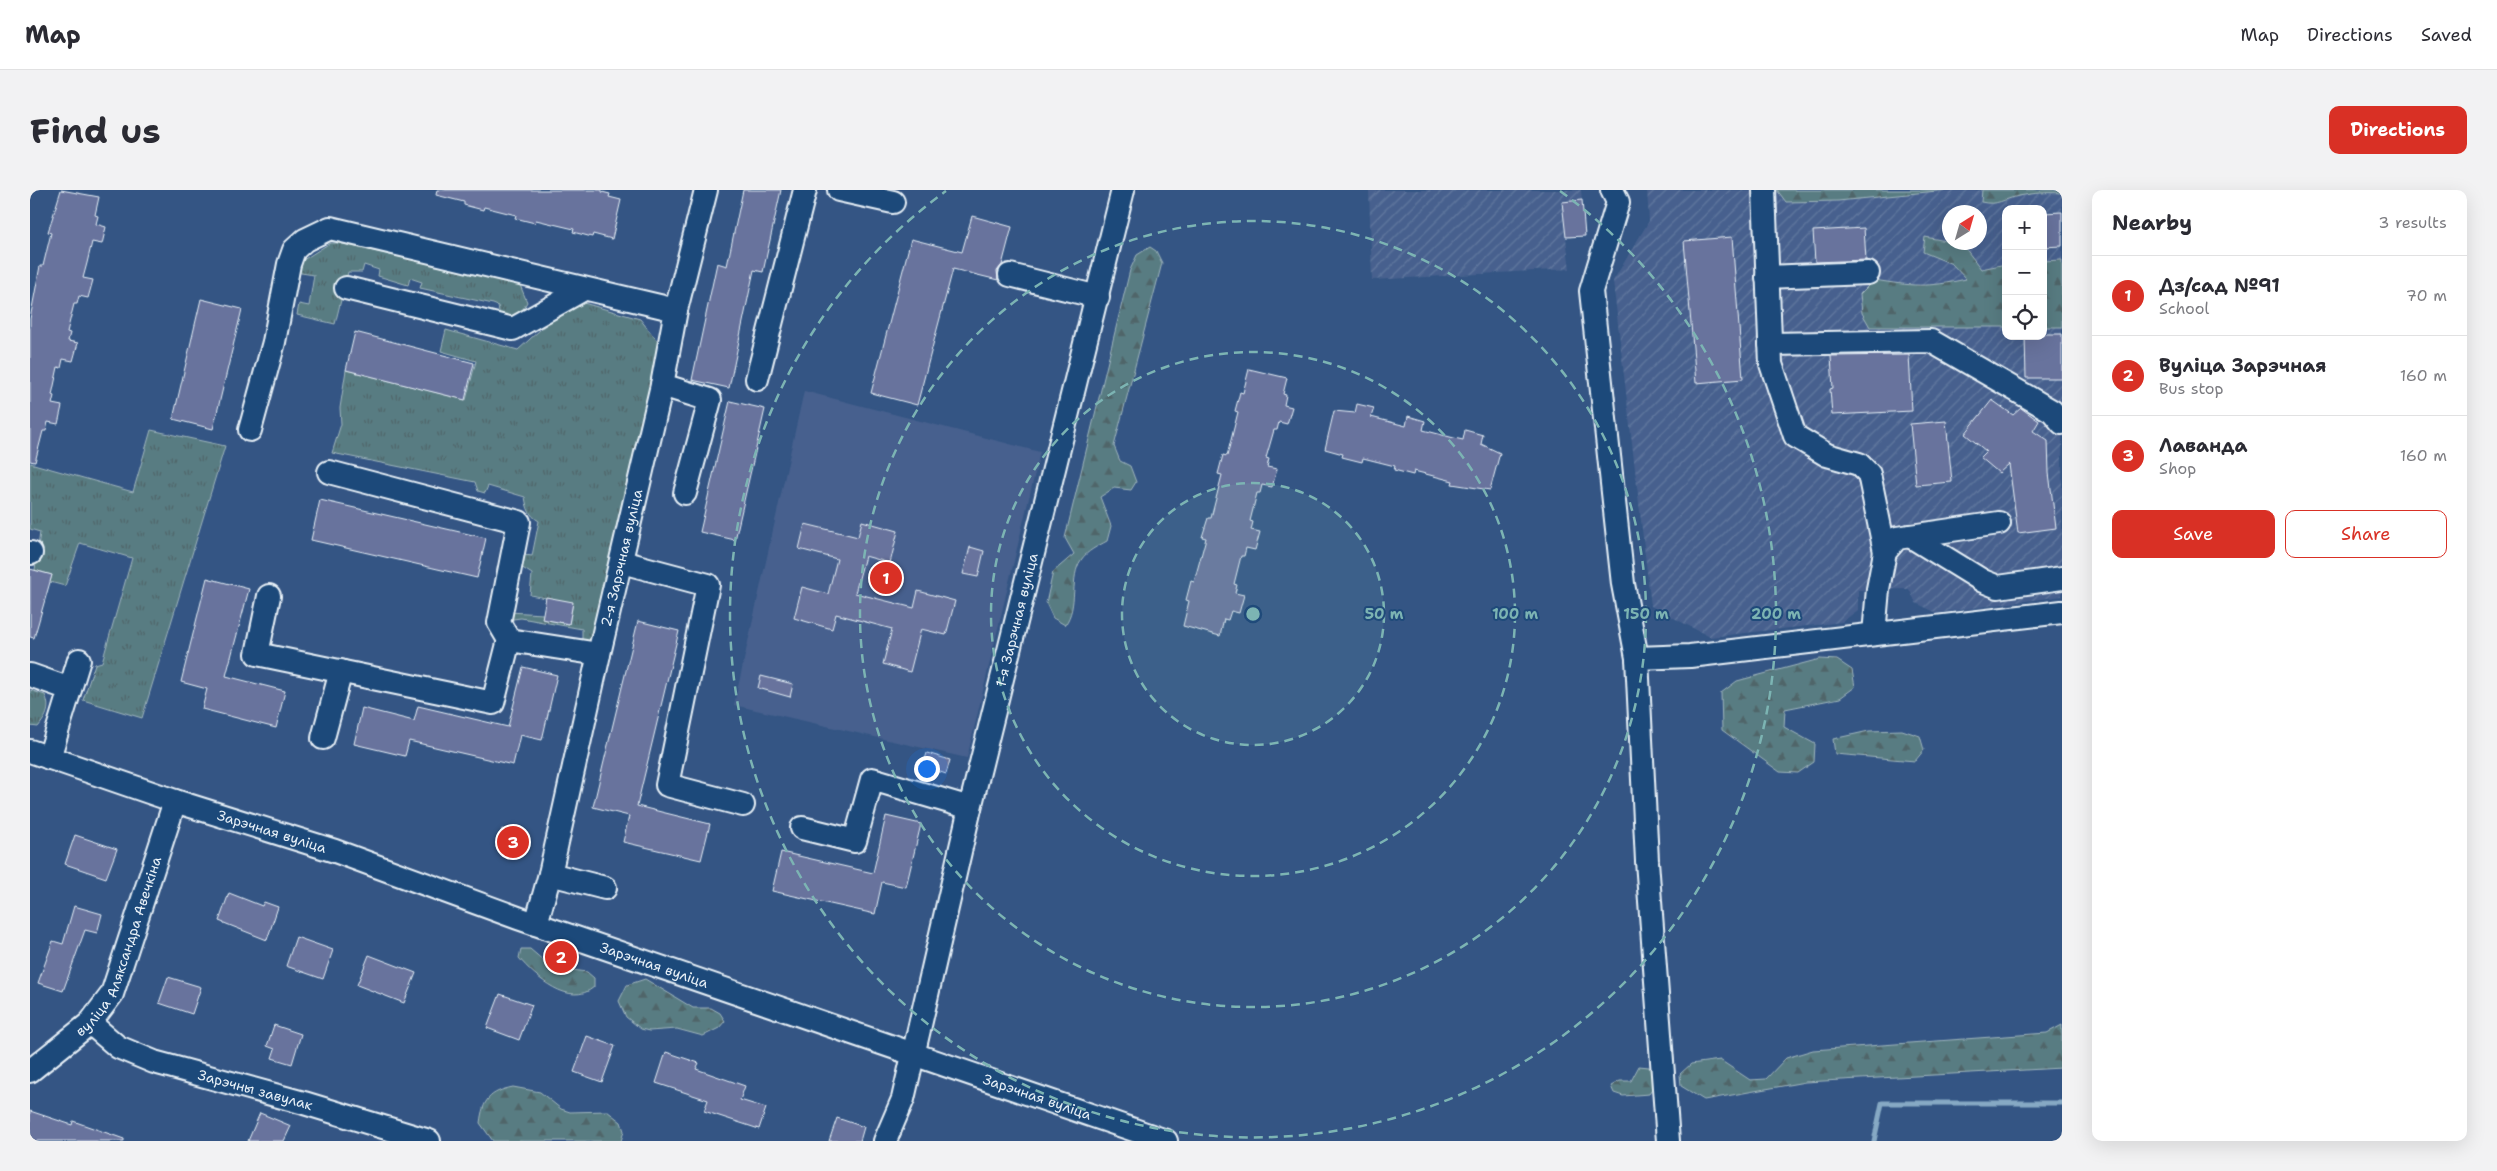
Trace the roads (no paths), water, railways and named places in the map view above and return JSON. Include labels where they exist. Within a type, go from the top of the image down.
[{"type":"street","name":"2-я Зарэчная вуліца","points":[[536,924],[550,874],[662,385],[676,310],[706,190]]},
{"type":"street","points":[[756,379],[806,190]]},
{"type":"street","points":[[839,190],[893,202]]},
{"type":"street","name":"1-я Зарэчная вуліца","points":[[885,1141],[903,1099],[970,808],[1123,190]]},
{"type":"street","points":[[1612,190],[1618,202],[1591,291],[1623,584],[1637,658],[1647,860],[1668,1141]]},
{"type":"street","points":[[1764,190],[1771,364],[1795,436],[1827,455],[1860,464],[1869,474],[1885,552],[1874,634]]},
{"type":"street","points":[[250,430],[274,342],[289,264],[294,250],[305,240],[330,228],[676,310]]},
{"type":"street","points":[[1767,277],[1868,273]]},
{"type":"street","points":[[1010,274],[1098,297]]},
{"type":"street","points":[[346,288],[513,329],[584,289]]},
{"type":"street","points":[[1770,344],[1931,341],[2052,411],[2062,422]]},
{"type":"street","points":[[662,385],[710,400],[685,493]]},
{"type":"street","points":[[269,596],[256,654],[494,703],[509,640],[499,623],[519,522],[329,472]]},
{"type":"street","points":[[1885,552],[1897,538],[1999,523]]},
{"type":"street","points":[[1910,536],[1983,581],[1998,587],[2062,578]]},
{"type":"street","points":[[622,562],[708,585],[666,785],[743,804]]},
{"type":"street","points":[[1637,658],[1690,656],[2062,612]]},
{"type":"street","points":[[509,640],[599,654]]},
{"type":"street","points":[[39,754],[70,689],[79,660]]},
{"type":"street","points":[[323,738],[341,671]]},
{"type":"street","points":[[30,675],[70,689]]},
{"type":"street","name":"Зарэчная вуліца","points":[[39,754],[175,801],[335,851],[536,924],[1166,1141]]},
{"type":"street","points":[[802,828],[855,841],[872,779],[970,808]]},
{"type":"street","name":"вуліца Аляксандра Авечкіна","points":[[30,1071],[90,1023],[112,994],[175,801]]},
{"type":"street","points":[[550,874],[605,888]]},
{"type":"street","name":"Зарэчны завулак","points":[[90,1023],[118,1047],[154,1062],[304,1103],[429,1141]]},
{"type":"waterway","points":[[1874,1141],[1882,1103],[2062,1103]]},
{"type":"place","name":"Дз/сад №91","points":[[886,578]]},
{"type":"place","name":"Лаванда","points":[[513,842]]},
{"type":"place","name":"Вуліца Зарэчная","points":[[561,957]]}]
